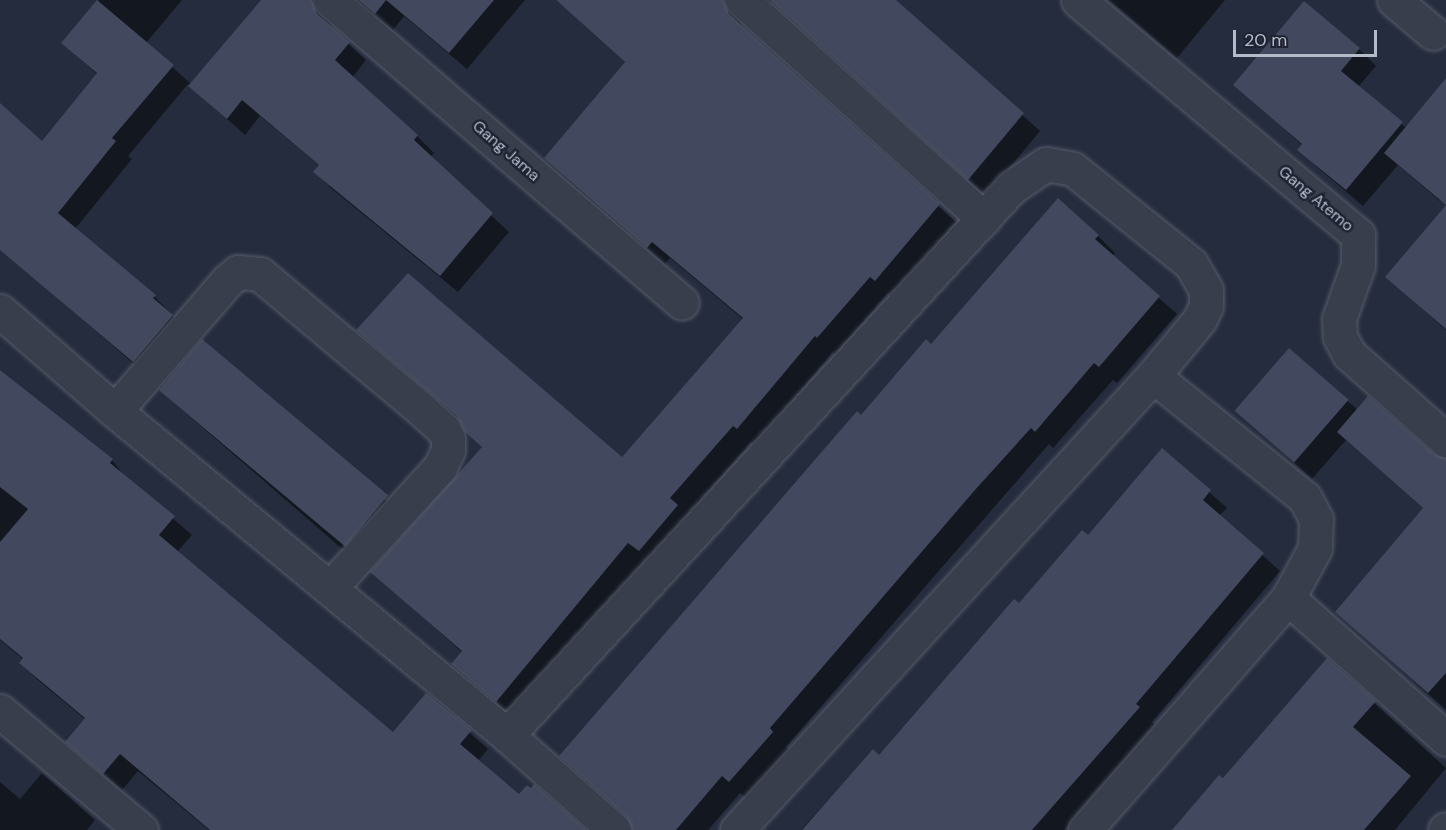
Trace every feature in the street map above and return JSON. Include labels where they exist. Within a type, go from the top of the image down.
[{"type":"street","name":"Gang Jama","points":[[330,0],[682,303]]},
{"type":"street","points":[[742,0],[984,219]]},
{"type":"street","name":"Gang Atemo","points":[[1078,0],[1358,235],[1358,265],[1339,319],[1340,337],[1349,354],[1446,440]]},
{"type":"street","points":[[1394,0],[1433,33]]},
{"type":"street","points":[[507,735],[1028,173],[1046,164],[1058,164],[1073,169],[1191,264],[1206,290],[1206,306],[1194,328],[1153,376],[737,830]]},
{"type":"street","points":[[115,411],[228,280],[238,272],[260,274],[423,411],[444,430],[448,439],[448,450],[440,467],[330,588]]},
{"type":"street","points":[[0,311],[115,411],[507,735],[614,830]]},
{"type":"street","points":[[1085,830],[1288,598],[1315,548],[1316,519],[1305,498],[1153,376]]},
{"type":"street","points":[[1288,598],[1446,739]]},
{"type":"street","points":[[0,711],[141,830]]},
{"type":"building","points":[[97,0],[174,65],[112,138],[116,141],[58,213],[156,295],[153,298],[173,315],[133,362],[0,250],[0,103],[42,141],[97,73],[61,43]]},
{"type":"building","points":[[261,0],[312,0],[317,14],[350,42],[335,60],[418,135],[414,140],[493,213],[440,276],[313,172],[319,165],[242,100],[227,119],[188,86]]},
{"type":"building","points":[[359,0],[386,0],[375,14]]},
{"type":"building","points":[[386,0],[494,0],[449,53]]},
{"type":"building","points":[[556,0],[724,0],[729,14],[940,204],[875,281],[870,277],[817,338],[815,336],[737,429],[733,426],[670,498],[678,505],[639,551],[628,543],[496,702],[451,664],[462,651],[370,572],[482,447],[465,432],[457,416],[356,330],[408,273],[622,457],[743,318],[652,242],[647,248],[544,158],[625,62]]},
{"type":"building","points":[[770,0],[896,0],[1024,113],[968,180]]},
{"type":"building","points":[[1304,1],[1360,48],[1341,71],[1403,122],[1346,190],[1297,150],[1302,144],[1233,85]]},
{"type":"building","points":[[1446,78],[1446,205],[1384,153]]},
{"type":"building","points":[[1058,198],[1099,235],[1095,239],[1160,296],[1099,367],[1094,363],[1035,432],[1031,428],[975,490],[770,728],[773,732],[729,782],[722,776],[676,830],[632,830],[626,816],[559,756],[857,411],[861,415],[926,339],[931,344]]},
{"type":"building","points":[[1446,205],[1446,329],[1385,277]]},
{"type":"building","points":[[202,339],[388,495],[345,547],[159,390]]},
{"type":"building","points":[[1289,348],[1349,400],[1294,462],[1235,411]]},
{"type":"building","points":[[0,370],[113,459],[110,463],[175,516],[159,535],[393,732],[426,693],[472,730],[460,744],[519,794],[527,785],[531,788],[534,784],[586,830],[210,830],[120,754],[103,774],[65,742],[85,718],[19,663],[23,658],[0,639],[0,542],[28,509],[0,487]]},
{"type":"building","points":[[1368,396],[1434,454],[1446,458],[1446,673],[1428,693],[1335,612],[1423,508],[1337,432]]},
{"type":"building","points":[[1162,448],[1211,490],[1203,500],[1264,553],[1136,704],[1140,707],[1032,830],[802,830],[873,749],[879,755],[1014,599],[1019,603],[1082,530],[1088,535]]},
{"type":"building","points":[[1327,658],[1376,701],[1353,727],[1411,776],[1364,830],[1172,830],[1219,775],[1223,778]]}]
